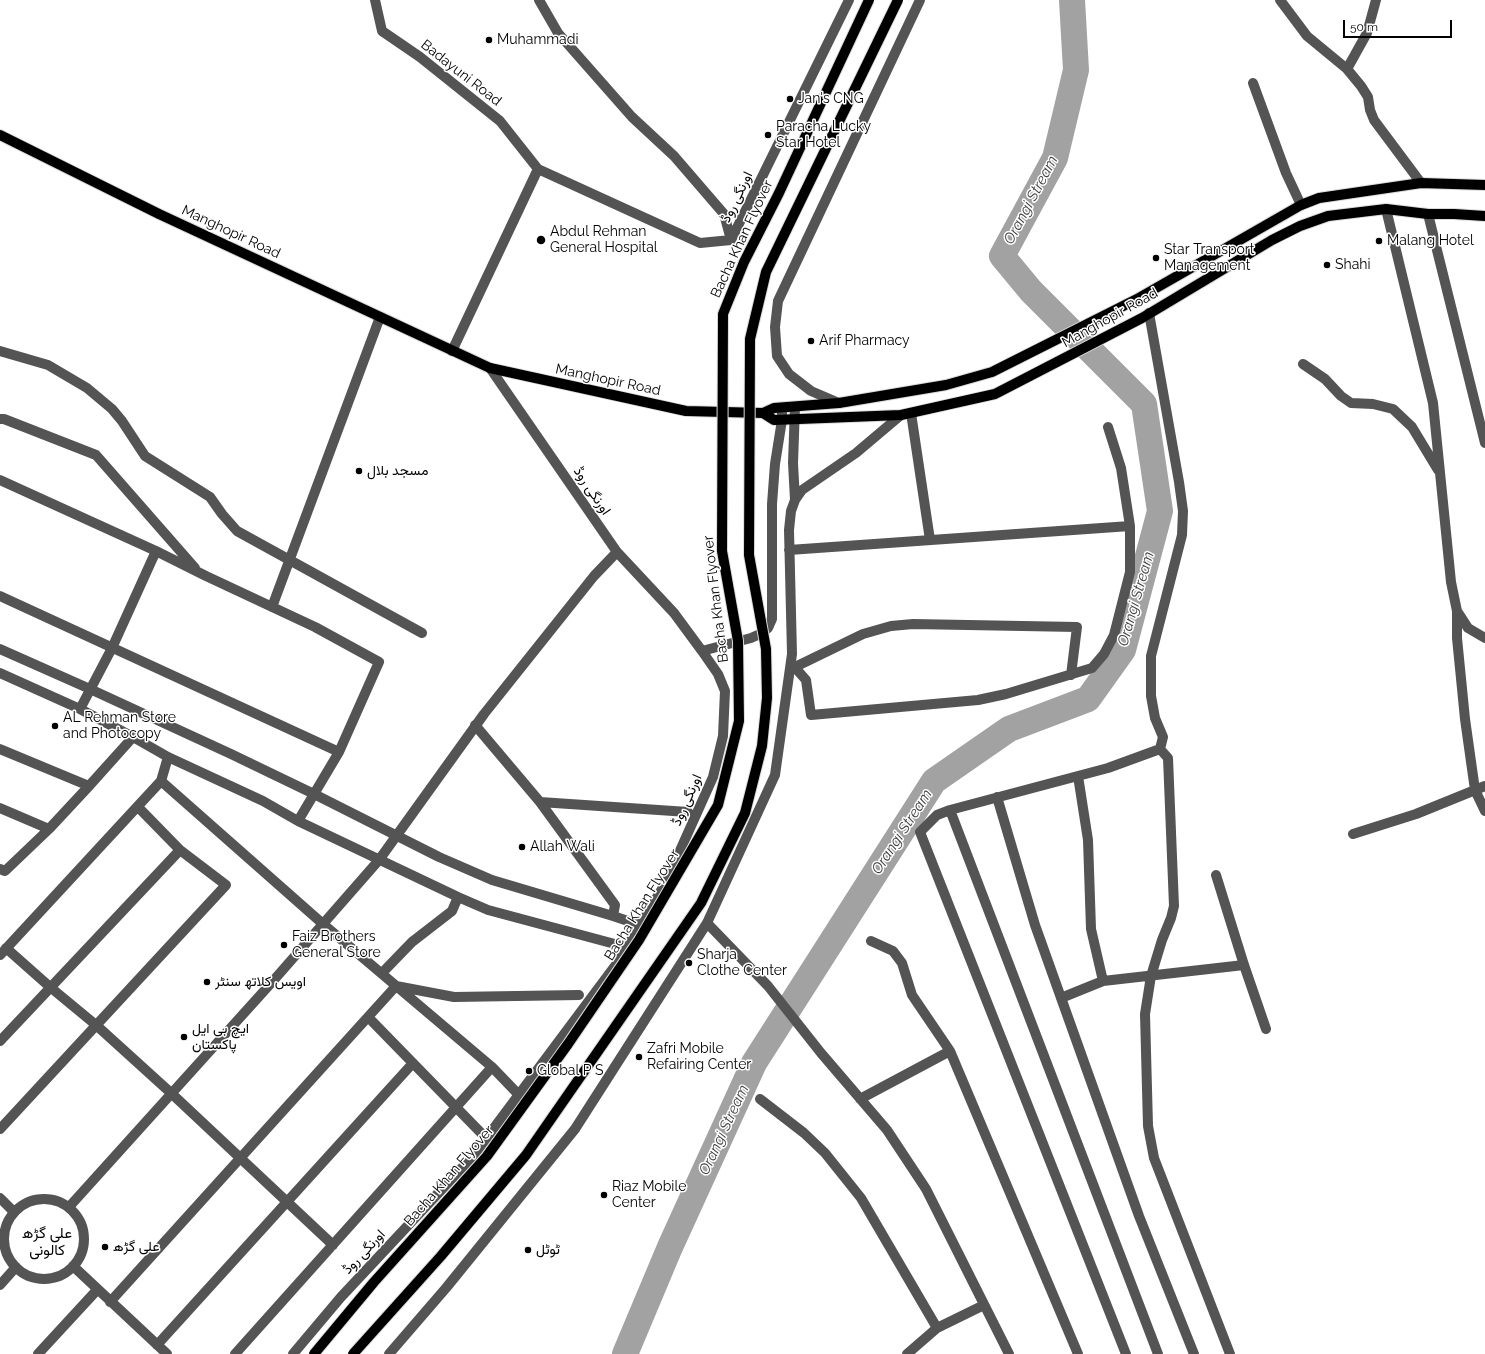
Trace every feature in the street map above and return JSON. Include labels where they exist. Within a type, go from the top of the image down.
[{"type":"main road","name":"Bacha Khan Flyover","points":[[314,1354],[374,1282],[488,1156],[568,1044],[639,940],[718,805],[739,721],[738,641],[722,551],[723,314],[744,262],[779,193],[870,0]]},
{"type":"main road","points":[[353,1354],[441,1256],[526,1155],[701,903],[745,813],[762,746],[767,698],[766,649],[749,555],[750,339],[766,272],[898,0]]},
{"type":"main road","name":"Manghopir Road","points":[[0,135],[159,214],[490,368],[686,411],[763,413],[774,408],[839,403],[946,385],[992,372],[1137,299],[1301,205],[1319,198],[1421,183],[1485,185]]},
{"type":"main road","name":"Manghopir Road","points":[[763,413],[774,420],[906,414],[996,394],[1145,315],[1272,240],[1300,226],[1328,216],[1386,209],[1428,214],[1485,216]]},
{"type":"street","name":"Badayuni Road","points":[[375,0],[382,31],[420,57],[500,121],[538,169]]},
{"type":"street","points":[[539,0],[558,33],[632,117],[674,156],[724,214],[731,240]]},
{"type":"street","name":"اورنگی روڈ","points":[[538,169],[700,243],[731,240],[849,0]]},
{"type":"street","points":[[839,403],[811,391],[789,374],[777,356],[775,327],[778,301],[920,0]]},
{"type":"street","points":[[1280,0],[1307,36],[1347,69],[1368,97],[1370,110],[1374,120],[1421,183]]},
{"type":"street","points":[[1347,69],[1367,33],[1376,0]]},
{"type":"street","points":[[1252,83],[1286,173],[1301,205]]},
{"type":"street","points":[[452,351],[538,169]]},
{"type":"street","points":[[1386,209],[1433,403],[1451,582],[1457,611],[1465,719],[1475,790],[1485,811]]},
{"type":"street","points":[[1428,214],[1485,443]]},
{"type":"street","points":[[1145,315],[1179,482],[1183,511],[1182,535],[1151,656],[1151,696],[1155,718],[1163,737],[1160,749]]},
{"type":"street","points":[[272,607],[380,317]]},
{"type":"street","points":[[0,351],[48,365],[87,388],[112,409],[122,421],[144,456],[210,497],[237,531],[422,633]]},
{"type":"street","points":[[1303,364],[1325,379],[1341,396],[1351,403],[1373,404],[1393,409],[1412,427],[1440,474]]},
{"type":"street","name":"اورنگی روڈ","points":[[293,1354],[341,1297],[473,1156],[615,966],[665,884],[713,777],[723,736],[725,691],[718,674],[674,613],[617,552],[490,368]]},
{"type":"street","points":[[795,407],[793,463],[795,500]]},
{"type":"street","points":[[702,651],[751,638],[760,634],[768,628],[772,619],[772,504],[775,464],[782,420],[782,408]]},
{"type":"street","points":[[389,1354],[446,1288],[575,1129],[707,923],[775,775],[793,665],[789,530],[791,511],[795,500],[802,490],[856,453],[906,414],[930,540]]},
{"type":"street","points":[[0,419],[4,419],[96,455],[199,572]]},
{"type":"street","points":[[793,665],[806,680],[811,715],[978,700],[1006,694],[1092,668],[1104,654],[1114,635],[1130,572],[1130,526],[1121,468],[1108,427]]},
{"type":"street","points":[[0,480],[156,550],[315,627],[379,662],[339,752],[298,820]]},
{"type":"street","points":[[789,550],[1130,526]]},
{"type":"street","points":[[80,709],[112,648],[156,550]]},
{"type":"street","points":[[69,1207],[274,981],[379,860],[475,725],[594,576],[617,552]]},
{"type":"street","points":[[0,596],[339,752]]},
{"type":"street","points":[[1457,611],[1468,628],[1485,638]]},
{"type":"street","points":[[793,665],[863,634],[891,626],[913,624],[1077,626],[1071,675]]},
{"type":"street","points":[[0,649],[90,689],[314,794],[439,857],[492,880],[640,925]]},
{"type":"street","points":[[0,673],[80,709],[133,736],[168,757],[263,801],[298,820],[458,898],[488,910],[626,947]]},
{"type":"street","points":[[475,725],[540,802],[615,905],[613,916]]},
{"type":"street","points":[[0,869],[5,871],[49,829],[133,736]]},
{"type":"street","points":[[0,749],[89,786]]},
{"type":"street","points":[[1126,1354],[920,832],[937,815],[950,810],[1108,768],[1160,749]]},
{"type":"street","points":[[1160,749],[1168,758],[1174,906],[1151,976],[1145,1014],[1148,1126],[1154,1158],[1172,1208],[1230,1354]]},
{"type":"street","points":[[168,757],[161,781],[3,952],[50,987],[96,1025],[333,1245]]},
{"type":"street","points":[[1078,776],[1088,840],[1091,928],[1103,981]]},
{"type":"street","points":[[161,781],[323,924],[492,1067],[519,1095]]},
{"type":"street","points":[[1353,834],[1416,814],[1485,786]]},
{"type":"street","points":[[997,797],[1035,925],[1139,1216],[1194,1354]]},
{"type":"street","points":[[540,802],[688,812]]},
{"type":"street","points":[[0,1129],[226,885],[180,850],[138,807]]},
{"type":"street","points":[[0,808],[49,829]]},
{"type":"street","points":[[950,810],[1158,1354]]},
{"type":"street","points":[[0,1041],[180,850]]},
{"type":"street","points":[[1216,875],[1266,1029]]},
{"type":"street","points":[[382,973],[412,942],[452,911],[458,898]]},
{"type":"street","points":[[707,923],[768,986],[821,1053],[887,1130],[926,1189],[1009,1354]]},
{"type":"street","points":[[871,941],[893,951],[902,963],[912,995],[950,1051],[1078,1354]]},
{"type":"street","points":[[1061,998],[1103,981],[1244,965]]},
{"type":"street","points":[[396,986],[454,997],[579,995]]},
{"type":"street","points":[[110,1302],[396,986]]},
{"type":"street","points":[[368,1017],[486,1138]]},
{"type":"street","points":[[860,1099],[950,1051]]},
{"type":"street","points":[[73,1266],[161,1351],[287,1202],[413,1063]]},
{"type":"street","points":[[235,1354],[492,1067]]},
{"type":"street","points":[[760,1099],[804,1133],[824,1153],[861,1198],[937,1328]]},
{"type":"street","points":[[0,1198],[14,1212]]},
{"type":"street","points":[[47,1198],[59,1201],[69,1207],[78,1217],[83,1230],[84,1243],[80,1255],[73,1266],[63,1274],[51,1278],[38,1278],[26,1275],[16,1267],[8,1258],[4,1246],[4,1234],[7,1222],[14,1212],[23,1204],[34,1199],[47,1198]]},
{"type":"street","points":[[0,1285],[16,1267]]},
{"type":"street","points":[[38,1354],[97,1290]]},
{"type":"street","points":[[907,1354],[937,1328],[984,1305]]},
{"type":"waterway","name":"Orangi Stream","points":[[625,1354],[670,1247],[754,1063],[934,781],[1009,729],[1088,699],[1123,650],[1160,511],[1144,404],[1031,291],[1002,256],[1055,158],[1076,70],[1072,0]]},
{"type":"place","name":"Muhammadi","points":[[489,40]]},
{"type":"place","name":"Jan's CNG","points":[[790,99]]},
{"type":"place","name":"Paracha Lucky Star Hotel","points":[[768,135]]},
{"type":"place","name":"Abdul Rehman General Hospital","points":[[541,240]]},
{"type":"place","name":"Malang Hotel","points":[[1379,241]]},
{"type":"place","name":"Star Transport Management","points":[[1156,258]]},
{"type":"place","name":"Shahi","points":[[1327,265]]},
{"type":"place","name":"Arif Pharmacy","points":[[811,341]]},
{"type":"place","name":"مسجد بلال","points":[[359,471]]},
{"type":"place","name":"AL Rehman Store and Photocopy","points":[[55,726]]},
{"type":"place","name":"Allah Wali","points":[[522,847]]},
{"type":"place","name":"Faiz Brothers General Store","points":[[284,945]]},
{"type":"place","name":"Sharja Clothe Center","points":[[689,963]]},
{"type":"place","name":"اویس کلاتھ سنٹر","points":[[207,982]]},
{"type":"place","name":"ایچ بی ایل پاکستان","points":[[184,1037]]},
{"type":"place","name":"Zafri Mobile Refairing Center","points":[[639,1057]]},
{"type":"place","name":"Global P S","points":[[529,1071]]},
{"type":"place","name":"Riaz Mobile Center","points":[[604,1195]]},
{"type":"place","name":"علی گڑھ","points":[[105,1247]]},
{"type":"place","name":"ٹوٹل","points":[[528,1250]]},
{"type":"district","name":"علی گڑھ کالونی","points":[[47,1242]]}]
